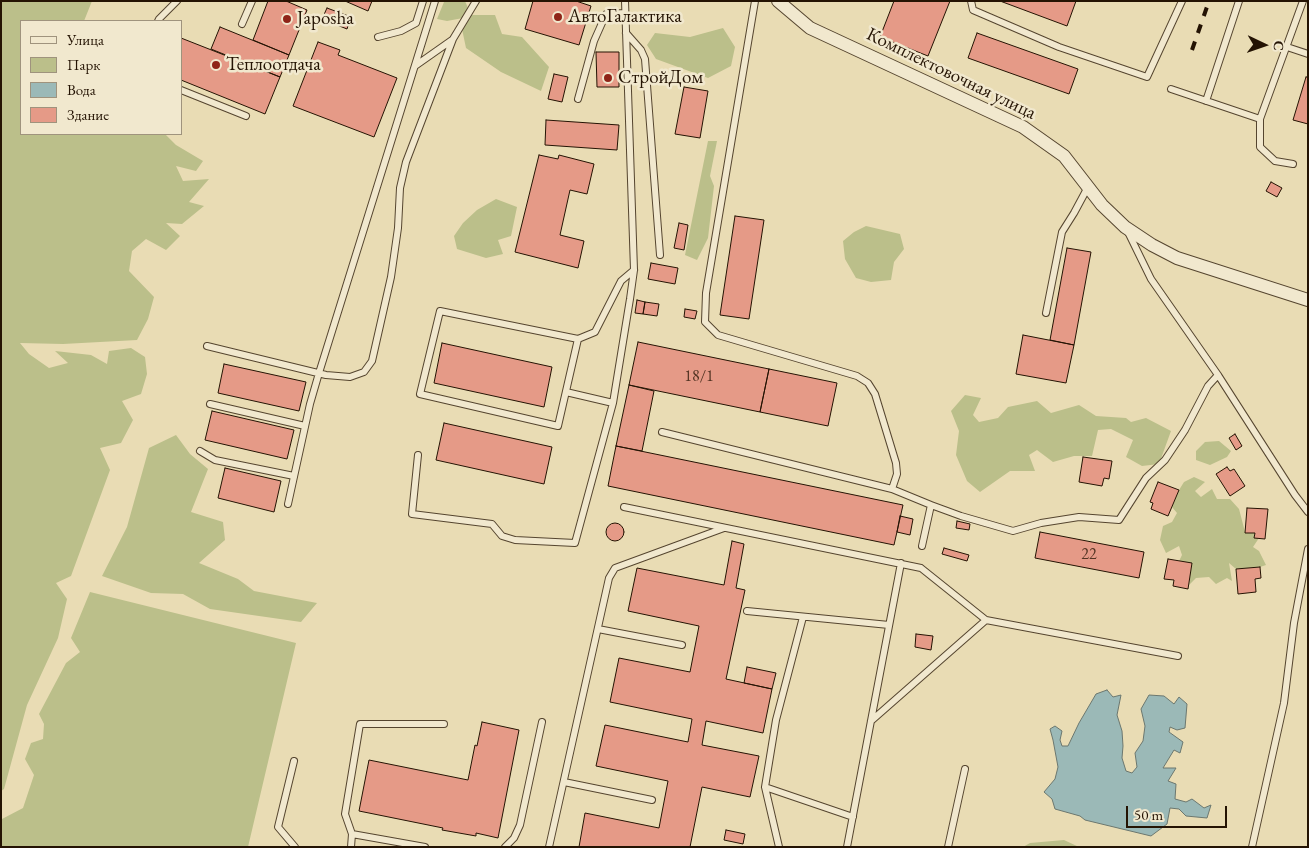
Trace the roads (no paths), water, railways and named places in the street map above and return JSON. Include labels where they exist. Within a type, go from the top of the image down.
[{"type":"street","name":"Комплектовочная улица","points":[[778,1],[810,28],[1024,127],[1064,156],[1102,205],[1125,227],[1152,245],[1177,258],[1308,300]]},
{"type":"lane","points":[[158,20],[177,1]]},
{"type":"lane","points":[[242,24],[252,1]]},
{"type":"lane","points":[[378,37],[416,23],[423,1]]},
{"type":"lane","points":[[288,504],[318,373],[435,1]]},
{"type":"lane","points":[[207,346],[326,375],[350,377],[364,372],[372,362],[391,277],[398,228],[400,188],[406,162],[453,39],[476,1]]},
{"type":"lane","points":[[418,455],[412,514],[492,524],[502,536],[515,540],[575,543],[613,402],[634,270],[625,1]]},
{"type":"lane","points":[[755,1],[706,293],[705,322],[718,335],[857,376],[868,383],[875,394],[896,463],[897,474],[892,489]]},
{"type":"lane","points":[[970,1],[973,10],[1059,47],[1147,77],[1182,1]]},
{"type":"lane","points":[[1206,101],[1239,1]]},
{"type":"lane","points":[[1293,164],[1275,161],[1260,147],[1260,119],[1303,1]]},
{"type":"lane","points":[[578,99],[594,41],[606,14],[625,13]]},
{"type":"lane","points":[[626,34],[642,50],[645,59],[660,255]]},
{"type":"lane","points":[[415,67],[453,39]]},
{"type":"lane","points":[[1286,46],[1308,54]]},
{"type":"lane","points":[[1171,89],[1260,119]]},
{"type":"lane","points":[[182,90],[246,116]]},
{"type":"lane","points":[[1046,313],[1062,232],[1088,187]]},
{"type":"lane","points":[[1125,227],[1151,279],[1218,375],[1295,495],[1308,512]]},
{"type":"lane","points":[[578,339],[558,426],[420,394],[440,311],[578,339],[595,332],[621,282],[634,270]]},
{"type":"lane","points":[[662,432],[892,489],[961,516],[1013,531],[1041,523],[1079,517],[1119,520],[1146,478],[1165,460],[1185,430],[1208,386],[1218,375]]},
{"type":"lane","points":[[566,392],[613,402]]},
{"type":"lane","points":[[210,404],[305,426]]},
{"type":"lane","points":[[200,451],[215,460],[294,476]]},
{"type":"lane","points":[[922,546],[931,505]]},
{"type":"lane","points":[[624,507],[921,568],[986,620],[1178,656]]},
{"type":"lane","points":[[549,847],[609,578],[615,568],[726,528]]},
{"type":"lane","points":[[1252,847],[1284,703],[1294,623],[1308,549]]},
{"type":"lane","points":[[847,847],[901,563]]},
{"type":"lane","points":[[747,611],[889,625]]},
{"type":"lane","points":[[779,847],[765,787],[776,720],[803,617]]},
{"type":"lane","points":[[871,721],[986,620]]},
{"type":"lane","points":[[598,629],[682,645]]},
{"type":"lane","points":[[505,847],[514,838],[520,825],[542,722]]},
{"type":"lane","points":[[351,847],[352,834],[345,814],[360,724],[444,724]]},
{"type":"lane","points":[[294,762],[278,827],[295,847]]},
{"type":"lane","points":[[948,847],[965,769]]},
{"type":"lane","points":[[564,782],[652,800]]},
{"type":"lane","points":[[765,787],[853,817]]},
{"type":"lane","points":[[352,834],[425,847]]},
{"type":"water","points":[[1107,690],[1113,697],[1121,695],[1117,715],[1122,731],[1122,758],[1126,771],[1132,773],[1137,767],[1135,753],[1143,741],[1145,726],[1141,709],[1149,695],[1164,696],[1174,704],[1179,697],[1187,704],[1185,728],[1177,730],[1170,727],[1169,732],[1183,742],[1180,753],[1174,750],[1163,768],[1176,768],[1168,781],[1176,784],[1175,799],[1186,802],[1192,799],[1204,808],[1211,805],[1207,818],[1186,816],[1179,809],[1170,808],[1167,824],[1151,836],[1085,820],[1080,816],[1055,809],[1052,799],[1044,792],[1055,779],[1058,767],[1050,729],[1055,726],[1062,731],[1060,740],[1062,746],[1068,746],[1096,694]]},
{"type":"railway","points":[[1192,50],[1209,1]]},
{"type":"place","name":"АвтоГалактика","points":[[558,17]]},
{"type":"place","name":"Japosha","points":[[287,19]]},
{"type":"place","name":"Теплоотдача","points":[[216,65]]},
{"type":"place","name":"СтройДом","points":[[608,78]]}]
